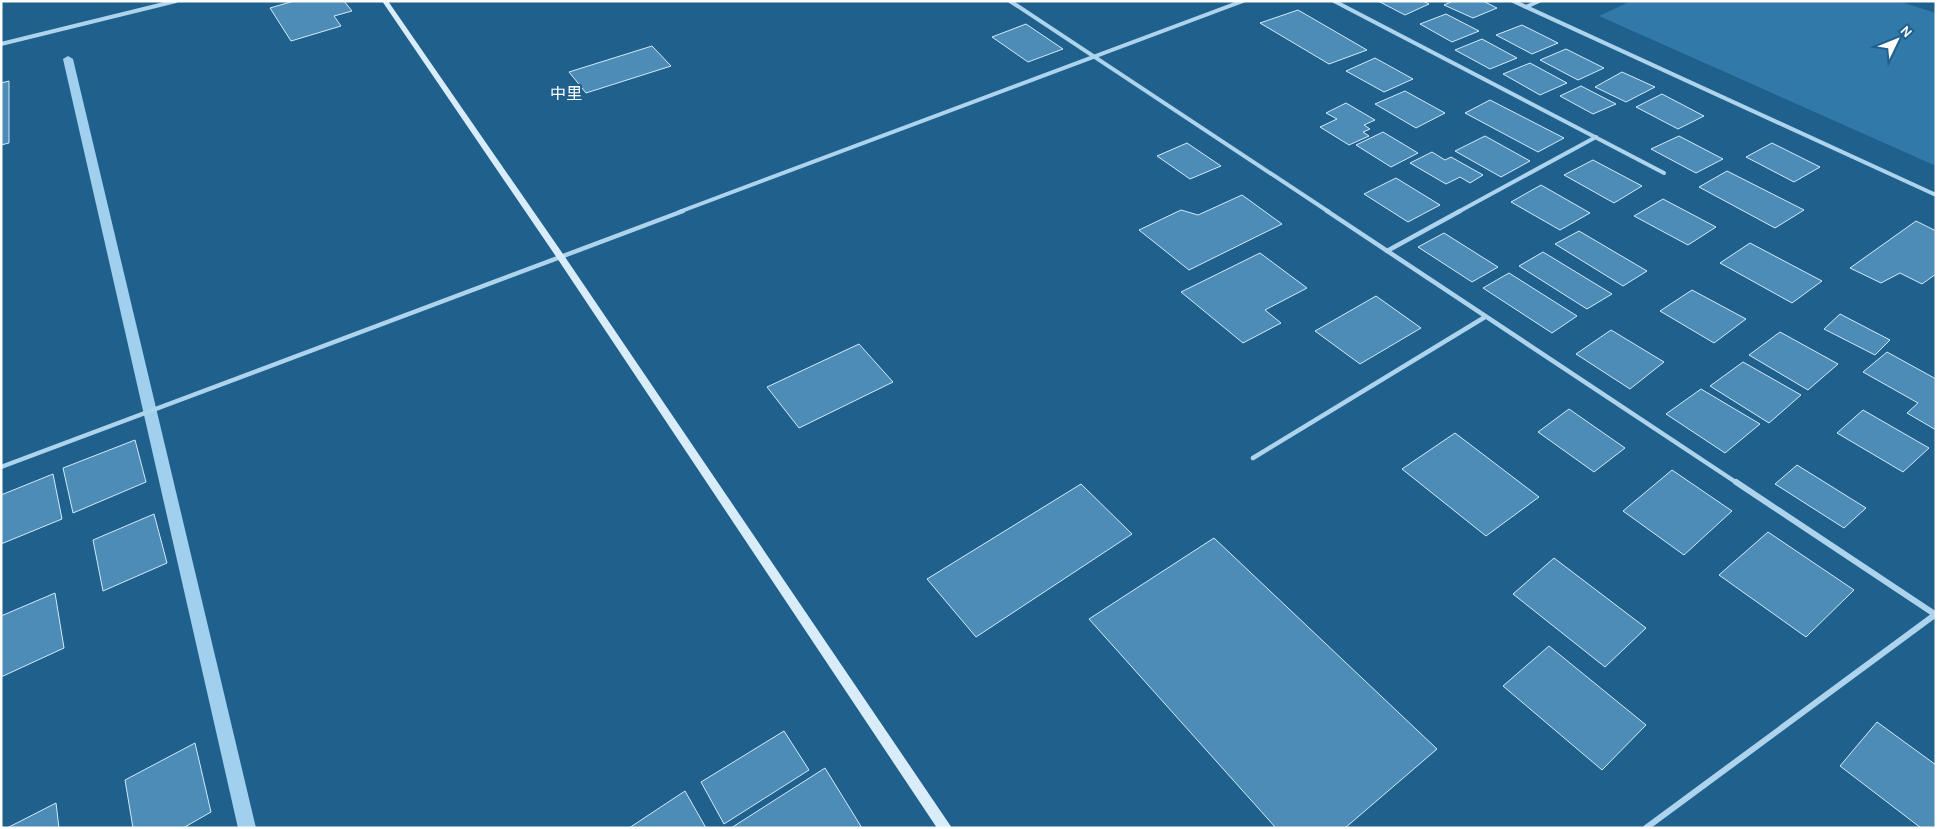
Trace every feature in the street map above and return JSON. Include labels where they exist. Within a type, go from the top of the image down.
[{"type":"street","points":[[1,44],[176,1]]},
{"type":"street","points":[[385,1],[560,256],[945,828]]},
{"type":"street","points":[[1010,1],[1936,615],[1646,828]]},
{"type":"street","points":[[1,467],[1243,1]]},
{"type":"street","points":[[1334,1],[1664,173]]},
{"type":"street","points":[[1513,1],[1936,195]]},
{"type":"street","points":[[1526,7],[1539,1]]},
{"type":"street","points":[[1387,251],[1596,137]]},
{"type":"street","points":[[1253,458],[1485,317]]},
{"type":"shaded area","points":[[1631,1],[1898,1],[1936,13],[1936,166],[1599,16]]},
{"type":"building","points":[[294,1],[344,1],[352,11],[334,16],[341,26],[291,41],[270,8]]},
{"type":"building","points":[[1378,1],[1423,1],[1429,4],[1405,15]]},
{"type":"building","points":[[1453,1],[1483,1],[1497,8],[1473,18],[1444,5]]},
{"type":"building","points":[[1298,10],[1367,50],[1329,64],[1260,23]]},
{"type":"building","points":[[1446,14],[1479,31],[1452,42],[1420,24]]},
{"type":"building","points":[[1026,24],[1063,49],[1028,62],[992,37]]},
{"type":"building","points":[[1522,25],[1558,43],[1532,54],[1496,35]]},
{"type":"building","points":[[1482,39],[1517,58],[1490,69],[1455,50]]},
{"type":"building","points":[[652,46],[671,66],[586,93],[569,72]]},
{"type":"building","points":[[1566,49],[1604,68],[1578,80],[1540,60]]},
{"type":"building","points":[[1375,58],[1413,79],[1384,92],[1346,71]]},
{"type":"building","points":[[1530,63],[1567,83],[1540,95],[1503,74]]},
{"type":"building","points":[[1622,72],[1655,87],[1626,102],[1595,87]]},
{"type":"building","points":[[9,81],[9,143],[1,145],[1,83]]},
{"type":"building","points":[[1581,86],[1616,104],[1593,114],[1560,96]]},
{"type":"building","points":[[1405,91],[1445,113],[1416,128],[1375,104]]},
{"type":"building","points":[[1662,94],[1704,116],[1678,129],[1636,107]]},
{"type":"building","points":[[1490,100],[1564,138],[1538,152],[1465,113]]},
{"type":"building","points":[[1346,103],[1375,120],[1364,125],[1370,129],[1363,132],[1369,136],[1349,145],[1320,127],[1337,119],[1326,113]]},
{"type":"building","points":[[1383,132],[1418,153],[1391,167],[1356,145]]},
{"type":"building","points":[[1485,136],[1530,161],[1501,177],[1455,151]]},
{"type":"building","points":[[1679,136],[1723,159],[1696,173],[1651,149]]},
{"type":"building","points":[[1187,143],[1221,166],[1190,179],[1157,156]]},
{"type":"building","points":[[1772,143],[1820,167],[1794,182],[1746,157]]},
{"type":"building","points":[[1432,152],[1445,160],[1451,157],[1483,175],[1470,183],[1460,177],[1446,184],[1410,163]]},
{"type":"building","points":[[1593,160],[1642,186],[1614,203],[1564,175]]},
{"type":"building","points":[[1727,171],[1804,210],[1775,228],[1699,187]]},
{"type":"building","points":[[1396,178],[1440,205],[1408,222],[1364,194]]},
{"type":"building","points":[[1541,185],[1590,213],[1560,230],[1511,202]]},
{"type":"building","points":[[1242,195],[1282,224],[1189,270],[1139,230],[1181,210],[1198,215]]},
{"type":"building","points":[[1663,199],[1716,227],[1688,245],[1634,216]]},
{"type":"building","points":[[1916,221],[1936,231],[1936,274],[1922,284],[1900,273],[1881,283],[1850,268]]},
{"type":"building","points":[[1579,231],[1647,271],[1623,286],[1555,244]]},
{"type":"building","points":[[1444,233],[1498,267],[1472,282],[1418,247]]},
{"type":"building","points":[[1750,243],[1822,281],[1792,303],[1720,263]]},
{"type":"building","points":[[1543,252],[1612,294],[1587,309],[1519,266]]},
{"type":"building","points":[[1260,253],[1307,288],[1265,310],[1281,323],[1243,343],[1181,292]]},
{"type":"building","points":[[1509,273],[1577,316],[1552,333],[1483,288]]},
{"type":"building","points":[[1692,290],[1746,319],[1714,343],[1660,311]]},
{"type":"building","points":[[1376,296],[1421,328],[1360,364],[1315,331]]},
{"type":"building","points":[[1840,314],[1890,340],[1875,355],[1824,329]]},
{"type":"building","points":[[1611,330],[1664,362],[1630,389],[1576,354]]},
{"type":"building","points":[[1780,332],[1838,364],[1808,390],[1749,355]]},
{"type":"building","points":[[859,344],[893,382],[799,428],[767,387]]},
{"type":"building","points":[[1887,352],[1936,379],[1936,430],[1907,413],[1918,403],[1863,372]]},
{"type":"building","points":[[1743,362],[1801,395],[1769,423],[1710,386]]},
{"type":"building","points":[[1701,389],[1760,424],[1725,453],[1666,414]]},
{"type":"building","points":[[1569,409],[1625,448],[1594,472],[1538,432]]},
{"type":"building","points":[[1863,410],[1929,448],[1903,472],[1837,433]]},
{"type":"building","points":[[1455,433],[1539,497],[1486,536],[1402,469]]},
{"type":"building","points":[[135,440],[146,482],[73,513],[63,468]]},
{"type":"building","points":[[1797,465],[1866,508],[1844,528],[1775,484]]},
{"type":"building","points":[[1672,470],[1732,511],[1684,555],[1623,511]]},
{"type":"building","points":[[53,474],[62,519],[1,544],[1,495]]},
{"type":"building","points":[[1081,484],[1132,534],[976,637],[927,579]]},
{"type":"building","points":[[154,514],[167,563],[103,591],[93,540]]},
{"type":"building","points":[[1768,532],[1854,590],[1806,637],[1719,575]]},
{"type":"building","points":[[1214,538],[1437,749],[1345,828],[1276,828],[1089,619]]},
{"type":"building","points":[[1554,558],[1646,628],[1605,667],[1513,594]]},
{"type":"building","points":[[55,593],[64,648],[1,677],[1,616]]},
{"type":"building","points":[[1549,646],[1646,725],[1602,770],[1503,686]]},
{"type":"building","points":[[1877,722],[1936,765],[1936,828],[1921,828],[1840,766]]},
{"type":"building","points":[[784,731],[809,770],[724,824],[701,782]]},
{"type":"building","points":[[195,743],[211,812],[183,828],[133,828],[125,780]]},
{"type":"building","points":[[825,768],[862,828],[731,828]]},
{"type":"building","points":[[685,791],[706,828],[629,828]]},
{"type":"building","points":[[56,803],[59,828],[7,828]]},
{"type":"waterway","points":[[68,59],[247,828]]},
{"type":"district","name":"中里","points":[[566,93]]}]
